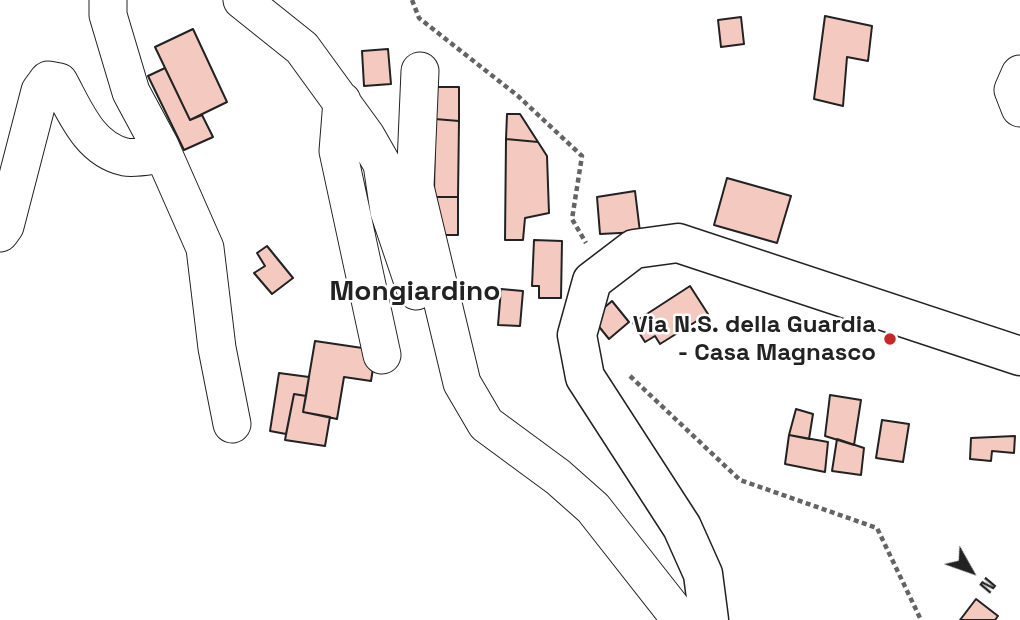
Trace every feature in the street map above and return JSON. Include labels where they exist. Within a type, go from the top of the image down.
[{"type":"main road","points":[[709,620],[703,574],[682,527],[585,377],[577,335],[592,281],[634,249],[678,243],[1020,356]]},
{"type":"street","points":[[108,0],[108,15],[131,92],[163,154],[205,248],[217,348],[232,424]]},
{"type":"street","points":[[242,0],[302,48],[342,102],[382,164],[389,211],[448,383],[468,414],[558,477],[593,508],[681,620]]},
{"type":"street","points":[[420,71],[415,187],[462,383],[486,425]]},
{"type":"street","points":[[1020,74],[1013,90],[1020,108]]},
{"type":"street","points":[[0,233],[5,226],[40,91],[48,80],[59,82],[85,129],[102,148],[127,158],[163,154]]},
{"type":"street","points":[[342,102],[338,151],[382,355]]},
{"type":"street","points":[[983,344],[1020,335]]},
{"type":"path","points":[[412,0],[419,18],[518,96],[582,156],[572,219],[590,250],[592,281]]},
{"type":"path","points":[[619,367],[740,480],[877,528],[921,620]]},
{"type":"building","points":[[825,16],[872,26],[868,61],[847,57],[843,106],[814,99]]},
{"type":"building","points":[[741,17],[744,44],[721,47],[718,20]]},
{"type":"building","points":[[193,29],[227,102],[190,120],[155,47]]},
{"type":"building","points":[[388,49],[391,84],[364,86],[362,51]]},
{"type":"building","points":[[165,68],[190,120],[202,115],[213,137],[184,150],[148,76]]},
{"type":"building","points":[[435,87],[459,87],[459,121],[435,119]]},
{"type":"building","points":[[507,114],[520,114],[538,142],[506,139]]},
{"type":"building","points":[[435,119],[459,121],[458,197],[434,197]]},
{"type":"building","points":[[506,139],[538,142],[547,156],[549,213],[525,218],[523,240],[505,240]]},
{"type":"building","points":[[727,178],[791,196],[777,243],[714,225]]},
{"type":"building","points":[[635,191],[640,232],[600,234],[597,197]]},
{"type":"building","points":[[434,197],[458,197],[458,235],[434,235]]},
{"type":"building","points":[[534,240],[562,241],[561,298],[539,298],[539,286],[532,286]]},
{"type":"building","points":[[267,246],[293,278],[272,294],[254,273],[265,266],[257,253]]},
{"type":"building","points":[[690,286],[708,314],[660,344],[655,336],[645,342],[633,323]]},
{"type":"building","points":[[501,289],[523,291],[520,326],[498,325]]},
{"type":"building","points":[[612,301],[629,322],[609,339],[592,318]]},
{"type":"building","points":[[315,341],[376,350],[371,381],[344,377],[337,419],[303,412]]},
{"type":"building","points":[[279,373],[309,377],[306,396],[294,394],[286,434],[270,431]]},
{"type":"building","points":[[294,394],[306,396],[303,412],[330,417],[325,446],[285,440]]},
{"type":"building","points":[[830,395],[861,400],[854,445],[825,436]]},
{"type":"building","points":[[796,409],[813,414],[809,439],[789,435]]},
{"type":"building","points":[[882,420],[909,424],[903,462],[876,458]]},
{"type":"building","points":[[789,435],[828,442],[825,472],[785,464]]},
{"type":"building","points":[[1015,436],[1014,453],[992,451],[991,461],[970,459],[971,438]]},
{"type":"building","points":[[837,439],[864,448],[861,475],[832,471]]},
{"type":"building","points":[[976,599],[998,616],[995,620],[960,620]]},
{"type":"place","name":"Via N.S. della Guardia - Casa Magnasco","points":[[890,339]]},
{"type":"district","name":"Mongiardino","points":[[415,292]]}]
